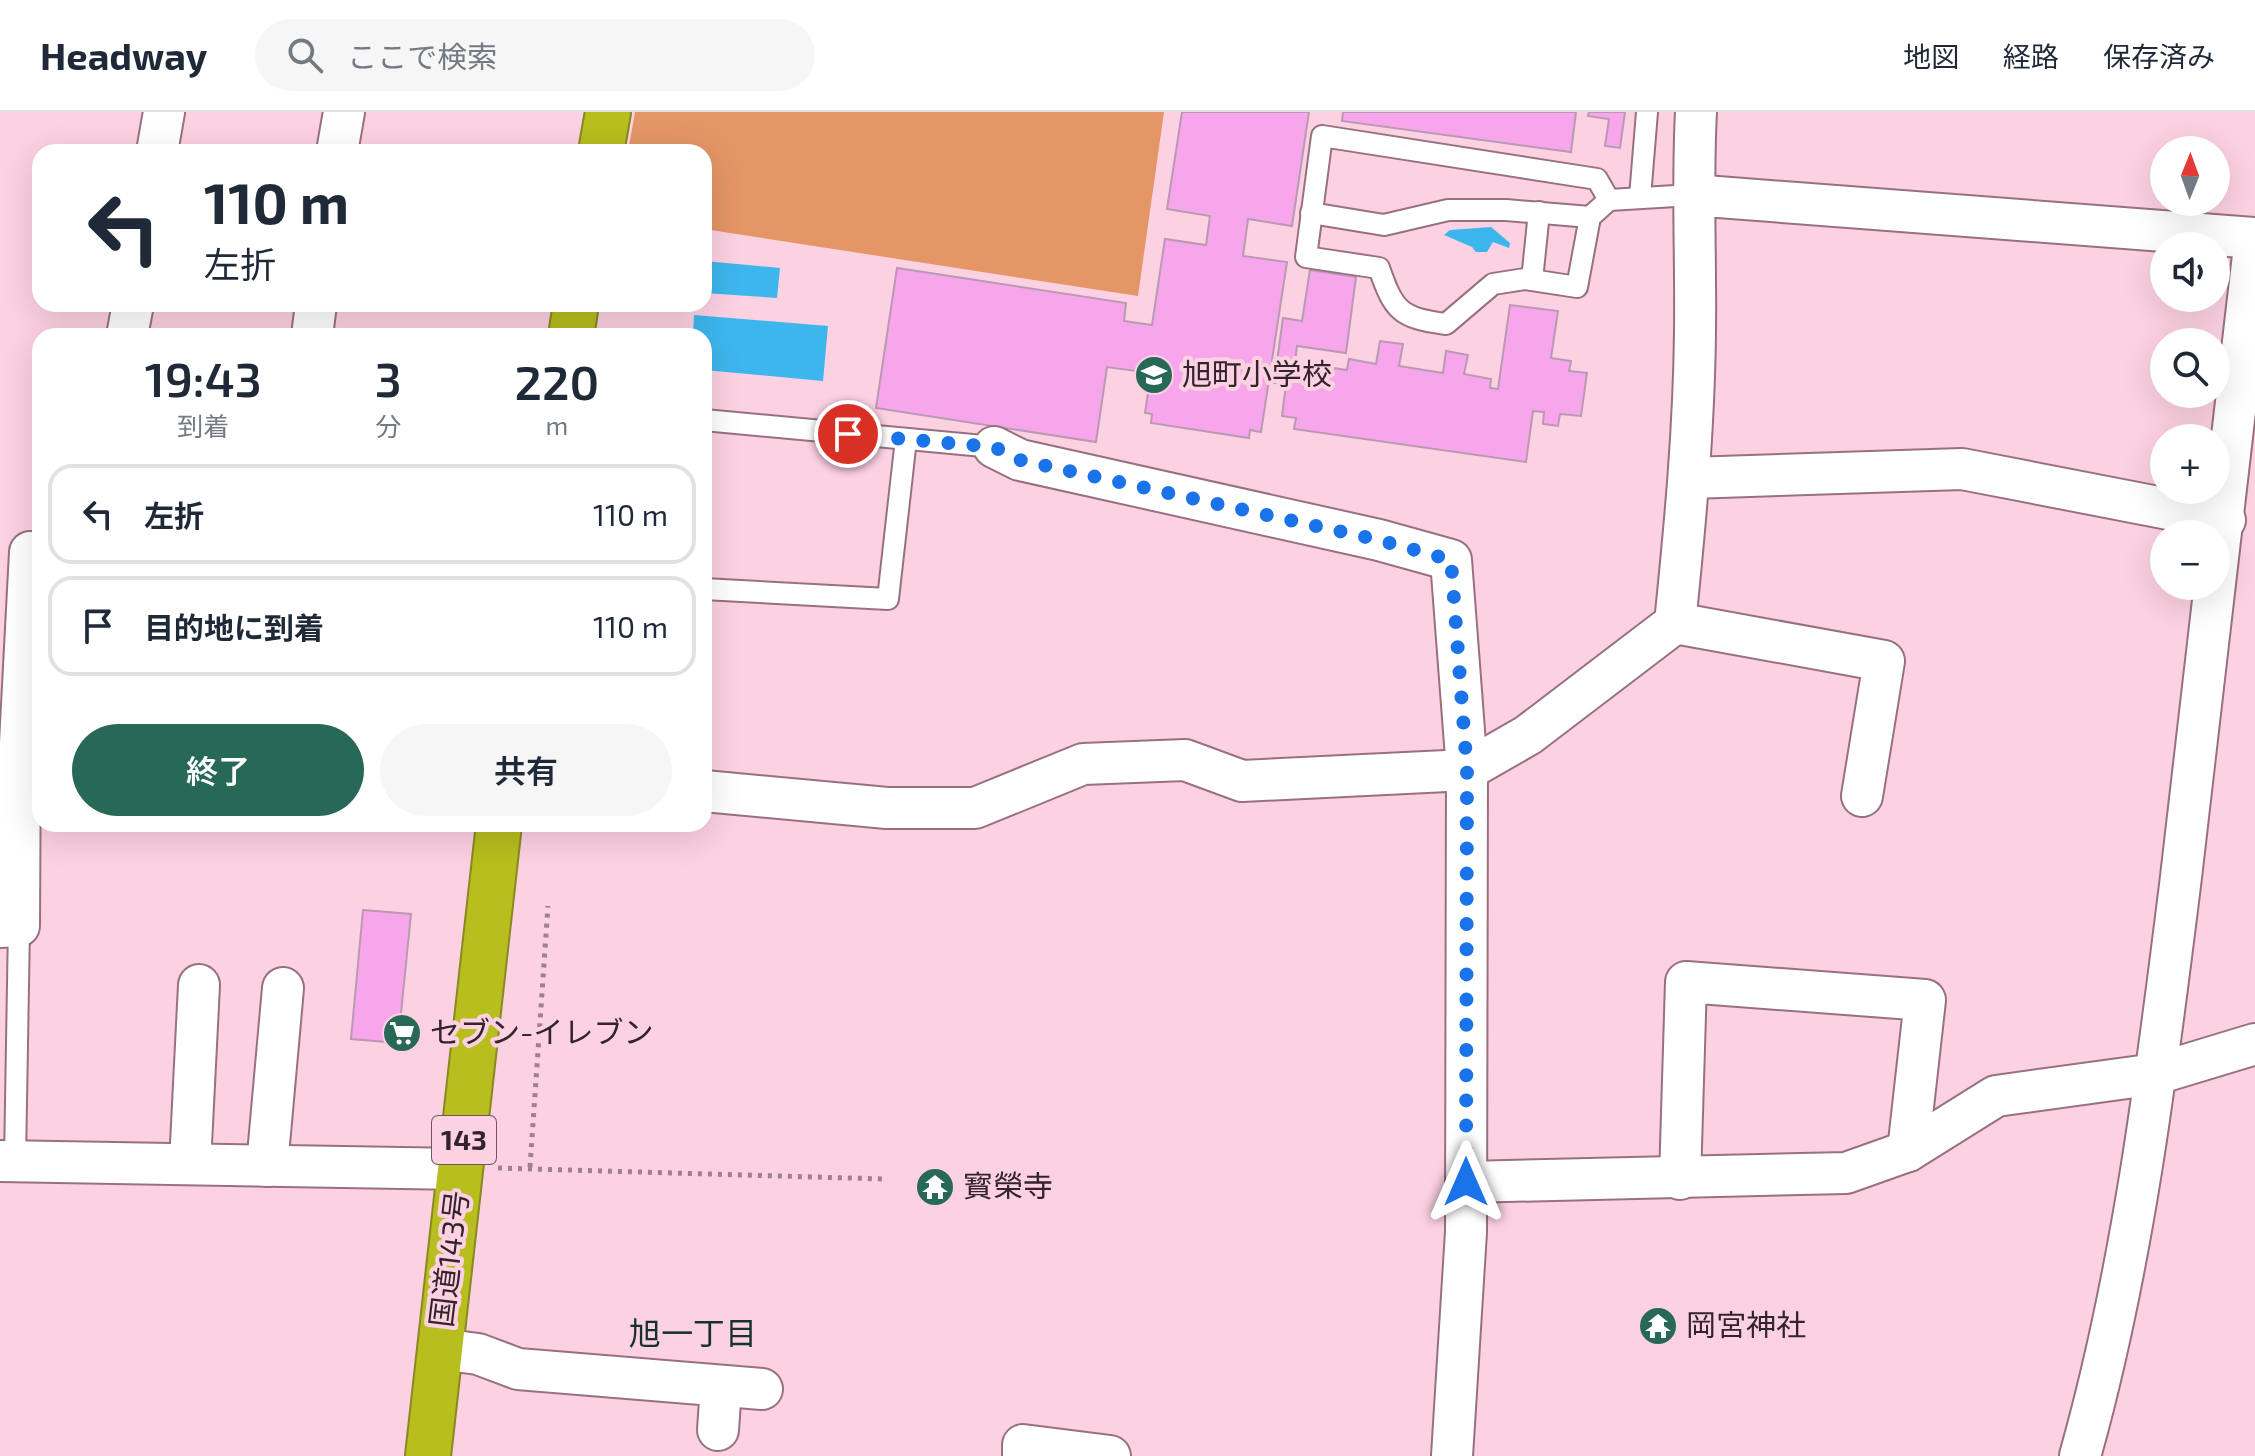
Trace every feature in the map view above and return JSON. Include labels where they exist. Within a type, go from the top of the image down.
[{"type":"highway","points":[[602,144],[608,112]]},
{"type":"highway","name":"国道143号","points":[[428,1456],[498,832]]},
{"type":"street","points":[[158,144],[164,112]]},
{"type":"street","points":[[338,144],[344,112]]},
{"type":"street","points":[[712,792],[887,808],[975,808],[1083,764],[1185,760],[1242,781],[1467,770],[1528,735],[1675,623],[1690,478],[1695,331],[1692,195],[1696,112]]},
{"type":"street","points":[[1690,478],[1962,469],[2225,520],[2255,238],[1692,195]]},
{"type":"street","points":[[994,447],[1020,460],[1379,540],[1451,560],[1467,770],[1466,1182],[1452,1456]]},
{"type":"street","points":[[10,926],[30,744],[23,550]]},
{"type":"street","points":[[2080,1456],[2105,1367],[2156,1074],[2215,600]]},
{"type":"street","points":[[1675,623],[1884,661],[1862,796]]},
{"type":"street","points":[[1680,1179],[1686,982],[1925,1000],[1908,1151]]},
{"type":"street","points":[[190,1164],[199,985]]},
{"type":"street","points":[[267,1166],[283,988]]},
{"type":"street","points":[[1466,1182],[1846,1173],[1908,1151],[1996,1096],[2156,1074],[2255,1044]]},
{"type":"street","points":[[8,1161],[461,1169]]},
{"type":"street","points":[[440,1349],[478,1354],[518,1369],[762,1389]]},
{"type":"street","points":[[718,1430],[721,1386]]},
{"type":"street","points":[[1023,1456],[1023,1445],[1110,1456]]},
{"type":"lane","points":[[1640,197],[1647,112]]},
{"type":"lane","points":[[1609,200],[1597,179],[1322,136],[1306,257],[1379,268],[1389,299],[1413,320],[1446,324],[1493,284],[1532,280],[1577,287],[1590,217],[1609,200],[1692,195]]},
{"type":"lane","points":[[1311,213],[1384,225],[1448,210],[1539,212],[1590,217]]},
{"type":"lane","points":[[1532,280],[1539,212]]},
{"type":"lane","points":[[712,421],[994,447]]},
{"type":"lane","points":[[712,589],[888,599],[906,439]]},
{"type":"lane","points":[[8,1161],[10,926]]},
{"type":"path","points":[[530,1167],[548,906]]},
{"type":"path","points":[[461,1169],[530,1167],[884,1179]]},
{"type":"shaded area","points":[[635,112],[1164,112],[1138,296],[712,230],[712,144],[629,144]]},
{"type":"water","points":[[1491,227],[1510,243],[1509,248],[1493,242],[1487,252],[1476,252],[1472,247],[1444,235],[1450,230]]},
{"type":"water","points":[[712,262],[780,268],[777,298],[712,294]]},
{"type":"water","points":[[694,315],[828,326],[823,381],[712,371],[712,328],[693,328]]},
{"type":"building","points":[[1182,112],[1309,112],[1292,226],[1248,219],[1243,256],[1287,262],[1261,432],[1250,430],[1249,438],[1151,423],[1152,414],[1145,413],[1151,373],[1107,367],[1096,442],[876,408],[897,268],[1126,303],[1124,321],[1152,325],[1165,239],[1206,245],[1210,216],[1167,209]]},
{"type":"building","points":[[1343,112],[1576,112],[1571,152],[1342,121]]},
{"type":"building","points":[[1589,112],[1625,112],[1620,148],[1605,146],[1609,119],[1588,116]]},
{"type":"building","points":[[1310,270],[1356,277],[1346,353],[1297,346],[1295,362],[1347,370],[1349,359],[1376,364],[1380,341],[1403,344],[1399,366],[1443,373],[1446,351],[1468,355],[1464,374],[1491,379],[1490,388],[1498,389],[1510,305],[1558,311],[1551,358],[1571,361],[1569,371],[1587,373],[1581,416],[1560,414],[1558,426],[1543,424],[1544,412],[1533,411],[1526,462],[1294,429],[1296,418],[1282,416],[1286,384],[1274,383],[1283,318],[1302,321]]},
{"type":"building","points":[[363,910],[411,914],[398,1043],[351,1039]]},
{"type":"place","name":"旭町小学校","points":[[1154,375]]},
{"type":"place","name":"セブン-イレブン","points":[[402,1033]]},
{"type":"place","name":"寳榮寺","points":[[935,1187]]},
{"type":"place","name":"岡宮神社","points":[[1658,1326]]},
{"type":"district","name":"旭一丁目","points":[[693,1334]]},
{"type":"route","points":[[848,434],[994,447],[1020,460],[1379,540],[1451,560],[1467,770],[1466,1182]]}]
